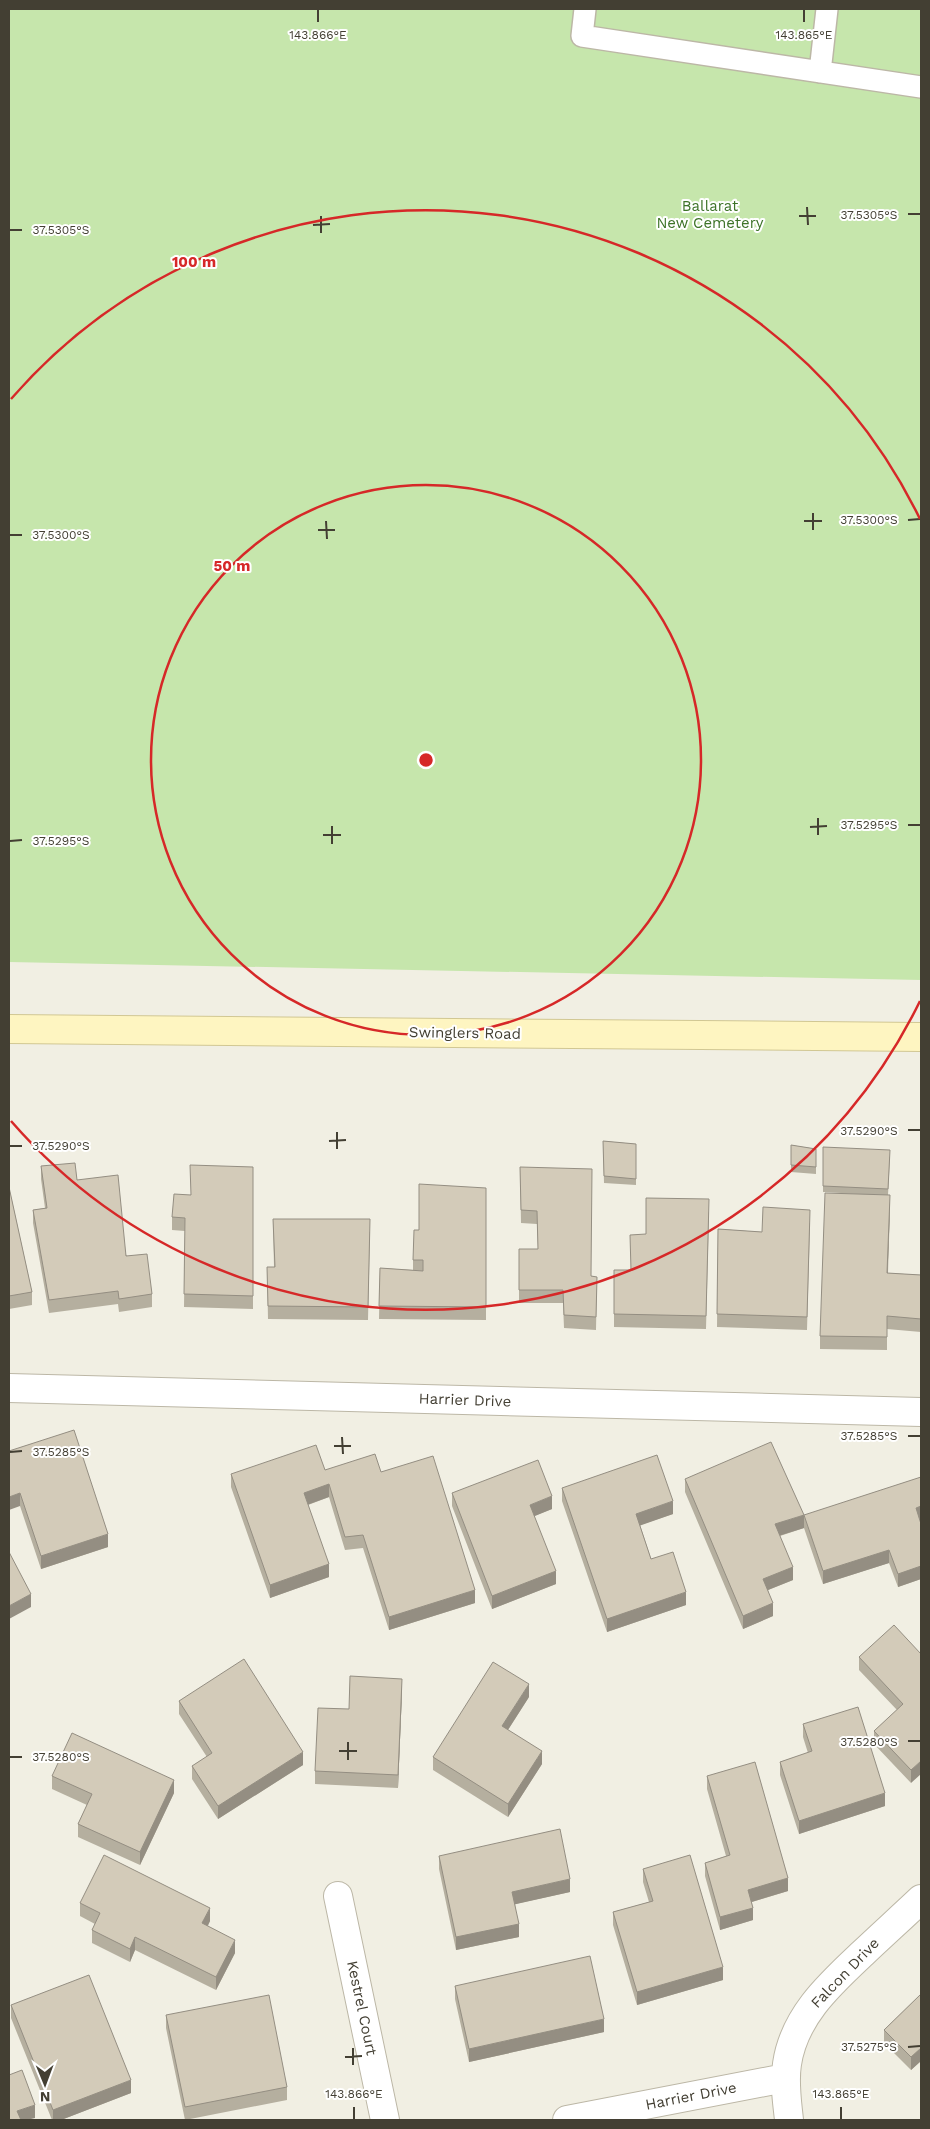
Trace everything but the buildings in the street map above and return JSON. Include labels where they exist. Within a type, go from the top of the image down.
[{"type":"street","name":"Swinglers Road","points":[[9,1029],[921,1037]]},
{"type":"street","name":"Harrier Drive","points":[[9,1388],[921,1412]]},
{"type":"street","name":"Kestrel Court","points":[[338,1896],[386,2120]]},
{"type":"street","name":"Falcon Drive","points":[[789,2120],[785,2078],[790,2049],[799,2027],[812,2006],[829,1985],[921,1899]]},
{"type":"street","name":"Harrier Drive","points":[[567,2120],[785,2078]]},
{"type":"lane","points":[[585,9],[582,36],[921,87]]},
{"type":"lane","points":[[820,72],[827,9]]},
{"type":"green space","name":"Ballarat New Cemetery","points":[[9,9],[921,9],[921,980],[9,962]]}]
